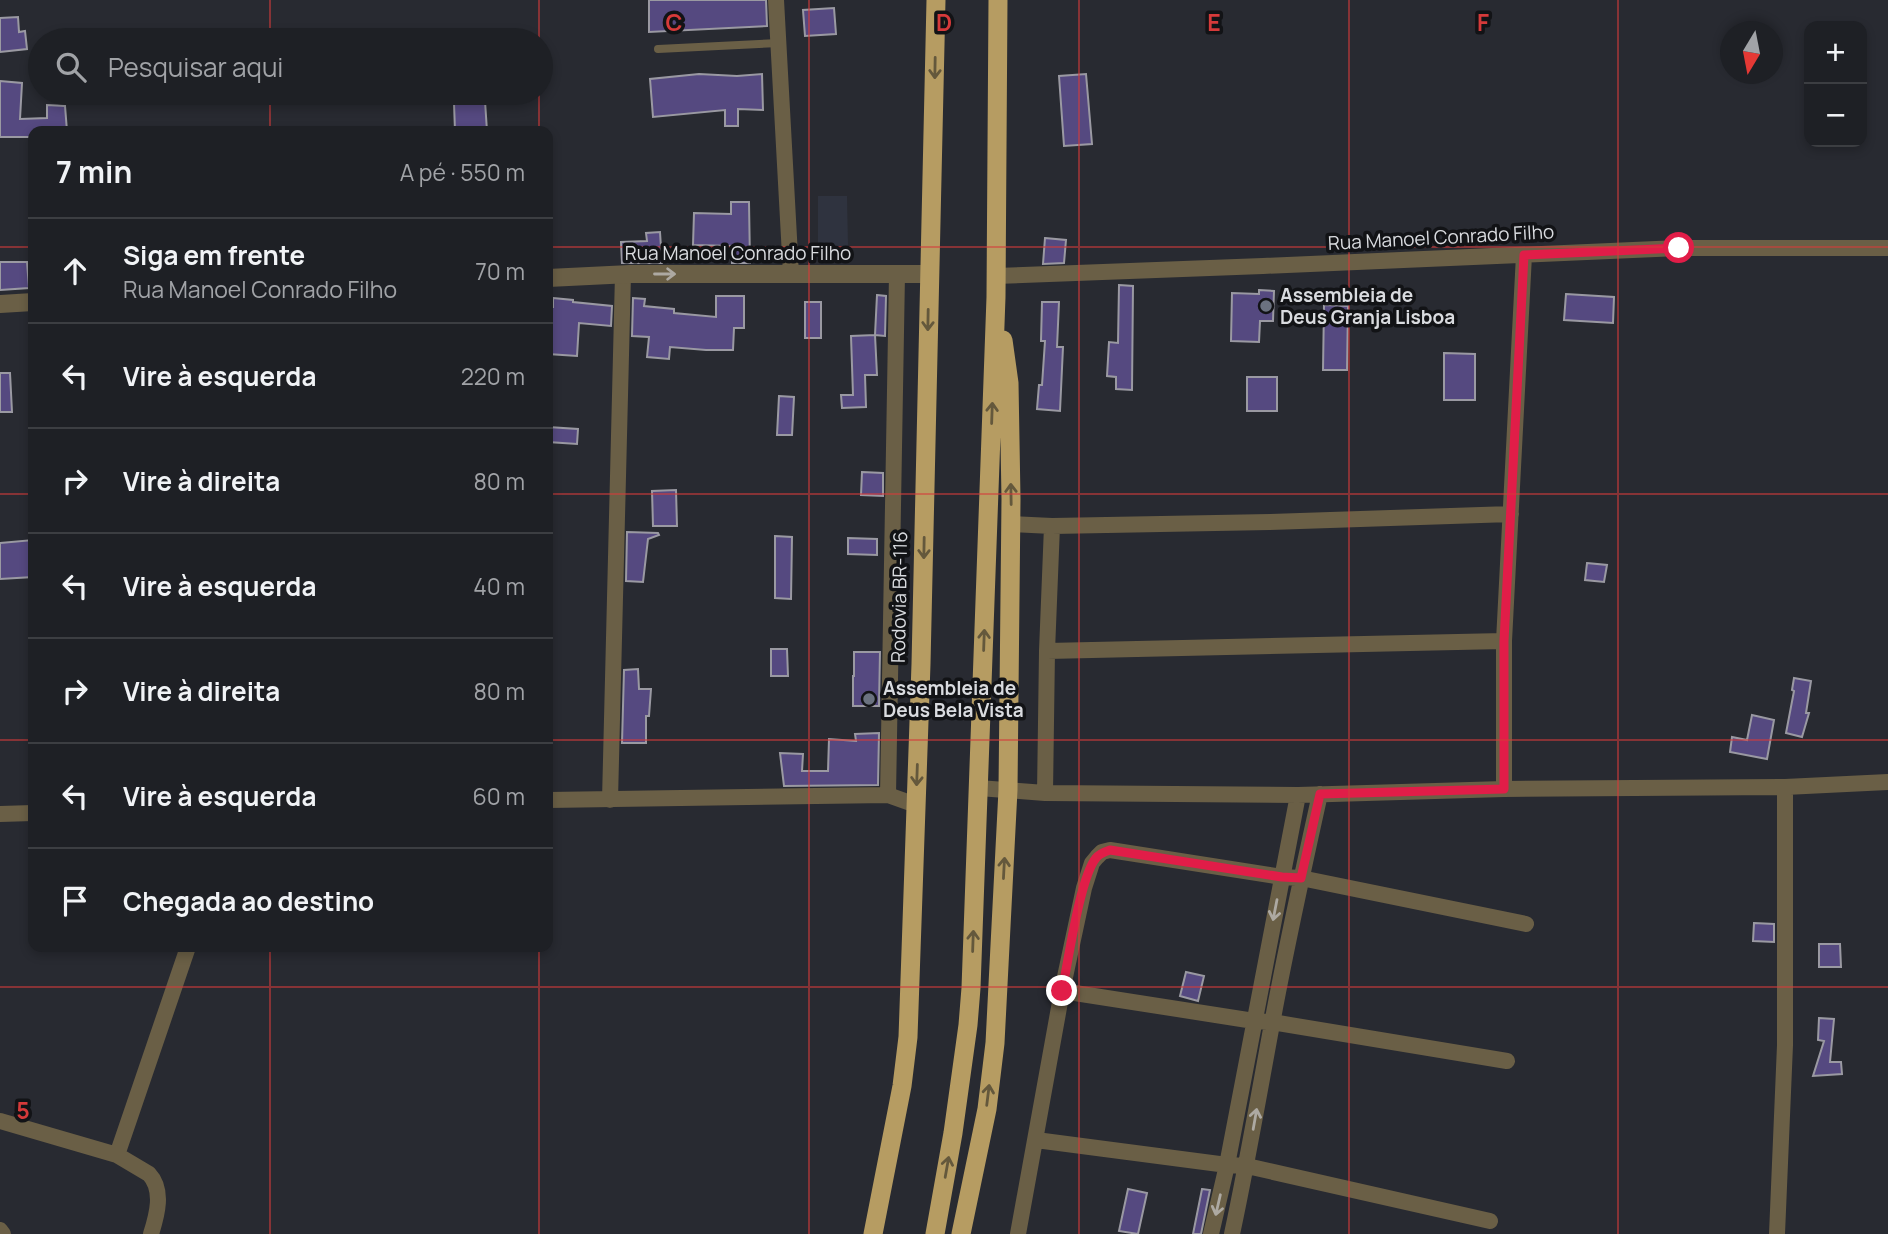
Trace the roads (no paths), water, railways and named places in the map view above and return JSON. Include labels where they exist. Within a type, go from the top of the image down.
[{"type":"highway","name":"Rodovia BR-116","points":[[873,1234],[902,1086],[908,1037],[936,0]]},
{"type":"highway","points":[[934,1234],[953,1133],[968,1025],[973,951],[996,297],[998,0]]},
{"type":"highway","points":[[961,1234],[987,1109],[995,1043],[1008,790],[1011,524],[1009,383],[996,297]]},
{"type":"street","points":[[776,0],[791,274]]},
{"type":"street","name":"Rua Manoel Conrado Filho","points":[[995,276],[1679,248],[1888,248]]},
{"type":"street","points":[[1504,789],[1504,641],[1524,255]]},
{"type":"street","points":[[610,800],[623,274]]},
{"type":"street","name":"Rua Manoel Conrado Filho","points":[[553,278],[623,274],[929,274]]},
{"type":"street","points":[[887,795],[897,274]]},
{"type":"street","points":[[0,304],[28,302]]},
{"type":"street","points":[[1011,524],[1052,526],[1511,514]]},
{"type":"street","points":[[1045,793],[1052,526]]},
{"type":"street","points":[[1047,651],[1504,641]]},
{"type":"street","points":[[979,788],[1045,793],[1320,794],[1504,789],[1785,787],[1888,782]]},
{"type":"street","points":[[1777,1234],[1785,1045],[1785,787]]},
{"type":"street","points":[[1211,1234],[1227,1166],[1298,794]]},
{"type":"street","points":[[1232,1234],[1247,1166],[1272,1022],[1320,794]]},
{"type":"street","points":[[553,800],[887,795],[916,804]]},
{"type":"street","points":[[0,814],[28,813]]},
{"type":"street","points":[[1018,1234],[1062,991],[1084,888],[1093,863],[1102,852],[1110,850],[1301,878],[1526,924]]},
{"type":"street","points":[[117,1155],[186,952]]},
{"type":"street","points":[[1062,991],[1507,1061]]},
{"type":"street","points":[[0,1121],[117,1155],[149,1174],[156,1186],[158,1205],[151,1234]]},
{"type":"street","points":[[1036,1140],[1227,1166],[1247,1166],[1490,1221]]},
{"type":"lane","points":[[658,49],[779,43]]},
{"type":"place","name":"Assembleia de Deus Granja Lisboa","points":[[1266,306]]},
{"type":"place","name":"Assembleia de Deus Bela Vista","points":[[869,699]]}]
